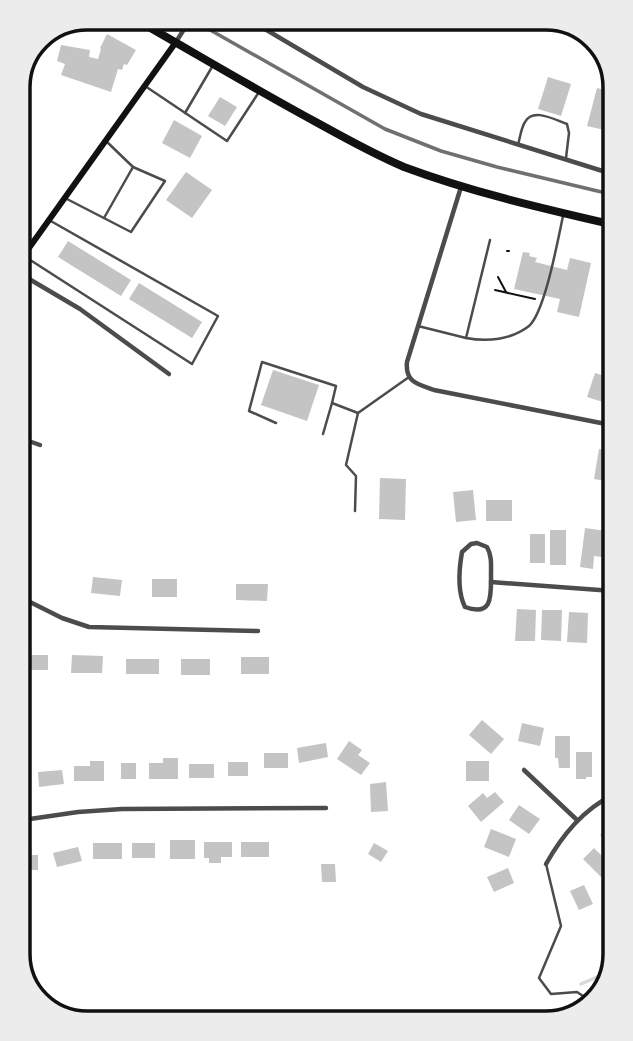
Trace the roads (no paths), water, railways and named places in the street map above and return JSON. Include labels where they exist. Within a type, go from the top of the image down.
[{"type":"highway","points":[[154,30],[352,142],[393,161],[461,186],[603,222]]},
{"type":"main road","points":[[30,246],[176,42]]},
{"type":"street","points":[[176,42],[184,30]]},
{"type":"street","points":[[267,30],[394,102],[446,123],[603,171]]},
{"type":"street","points":[[461,186],[407,362],[406,371],[409,377],[417,384],[434,390],[603,423]]},
{"type":"street","points":[[30,280],[89,315],[169,374]]},
{"type":"street","points":[[30,442],[40,445]]},
{"type":"street","points":[[471,544],[482,544],[490,552],[491,582],[492,596],[488,605],[482,610],[465,607],[461,600],[460,560],[462,552],[471,544]]},
{"type":"street","points":[[491,582],[603,590]]},
{"type":"street","points":[[30,602],[89,627],[258,631]]},
{"type":"street","points":[[524,770],[577,820]]},
{"type":"street","points":[[546,864],[577,820],[603,800]]},
{"type":"street","points":[[30,819],[122,809],[326,808]]},
{"type":"lane","points":[[185,113],[213,64]]},
{"type":"lane","points":[[145,86],[227,141],[260,91]]},
{"type":"lane","points":[[518,145],[525,120],[534,114],[542,115],[567,124],[569,133],[566,160]]},
{"type":"lane","points":[[65,198],[131,232],[165,181],[133,167],[105,140]]},
{"type":"lane","points":[[104,218],[133,167]]},
{"type":"lane","points":[[418,326],[486,341],[513,335],[530,325],[538,312],[554,261],[564,213]]},
{"type":"lane","points":[[30,265],[192,364],[218,316],[49,220]]},
{"type":"lane","points":[[466,338],[490,240]]},
{"type":"lane","points":[[276,423],[249,411],[262,362],[336,386],[323,433]]},
{"type":"lane","points":[[355,512],[356,476],[346,465],[358,413],[409,377]]},
{"type":"lane","points":[[332,403],[358,413]]},
{"type":"lane","points":[[546,864],[561,926],[539,978],[551,994],[577,992],[584,997]]},
{"type":"waterway","points":[[581,984],[598,977]]},
{"type":"railway","points":[[210,30],[385,129],[441,151],[603,192]]}]
